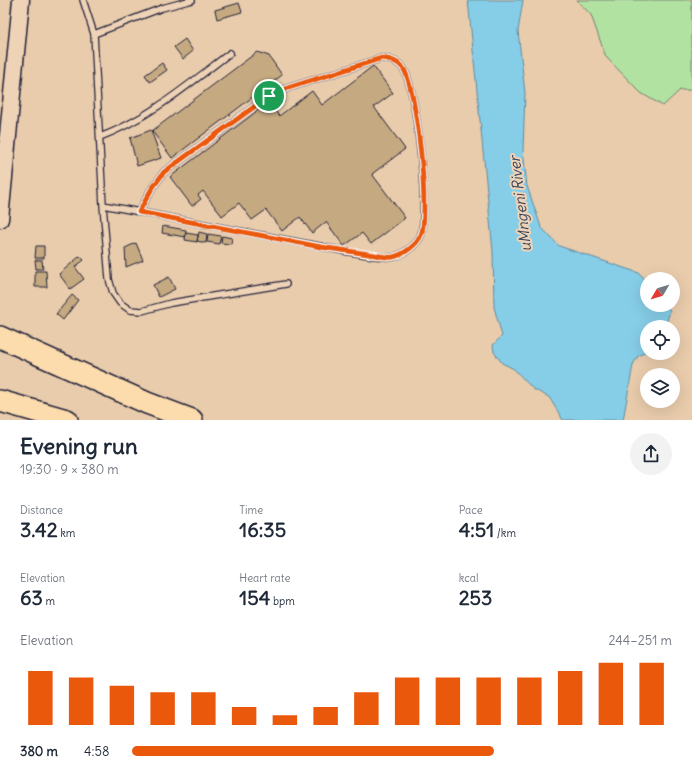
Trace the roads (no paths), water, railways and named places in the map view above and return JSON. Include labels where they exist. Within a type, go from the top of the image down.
[{"type":"highway","points":[[0,337],[11,340],[147,403],[192,420]]},
{"type":"highway","points":[[0,401],[67,420]]},
{"type":"main road","points":[[0,219],[21,0]]},
{"type":"lane","points":[[83,0],[94,34],[103,205],[109,279],[113,293],[120,303],[130,310],[142,312],[171,303],[286,284]]},
{"type":"lane","points":[[94,34],[162,8],[192,0]]},
{"type":"lane","points":[[100,137],[121,129],[144,116],[230,54]]},
{"type":"lane","points":[[103,205],[139,212],[339,250],[392,257],[405,252],[421,235],[423,213],[422,171],[417,123],[408,76],[402,67],[392,60],[382,58],[288,88],[269,96],[164,172],[151,190],[139,212]]},
{"type":"water","name":"uMngeni River","points":[[468,0],[523,0],[518,31],[525,93],[523,150],[527,186],[541,227],[559,246],[639,273],[640,312],[670,312],[667,320],[640,320],[640,355],[637,357],[633,365],[623,420],[563,420],[549,397],[533,389],[514,369],[502,363],[494,352],[493,345],[502,336],[494,307],[493,251]]}]
